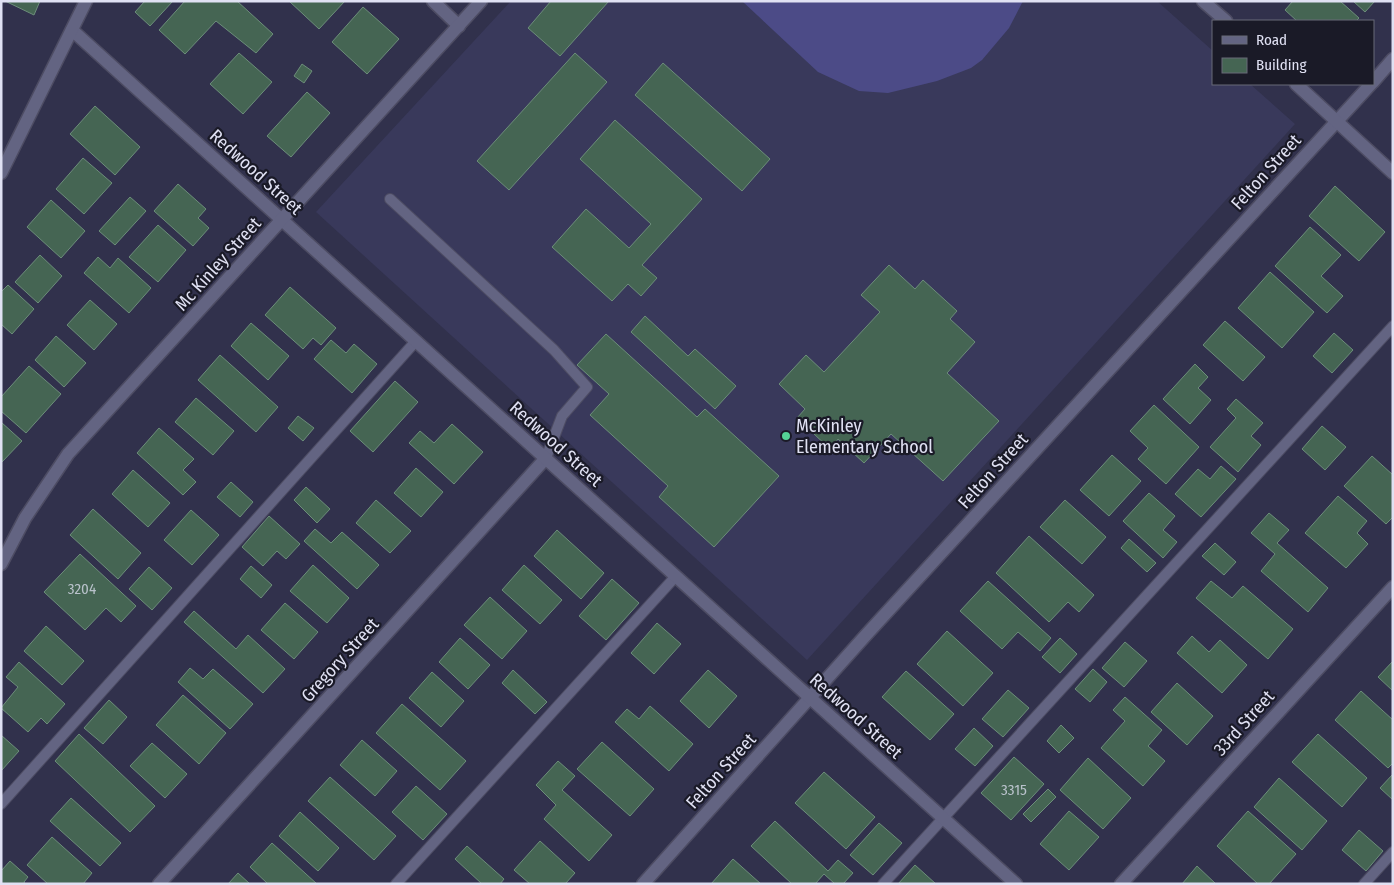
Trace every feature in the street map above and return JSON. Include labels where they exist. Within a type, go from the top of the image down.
[{"type":"street","points":[[1,173],[86,1]]},
{"type":"street","points":[[433,1],[459,26]]},
{"type":"street","name":"Mc Kinley Street","points":[[1,564],[25,518],[68,454],[481,1]]},
{"type":"street","points":[[1203,1],[1225,20]]},
{"type":"street","name":"Redwood Street","points":[[72,30],[1016,884]]},
{"type":"street","name":"Felton Street","points":[[1374,81],[1393,59]]},
{"type":"street","points":[[1297,85],[1393,173]]},
{"type":"street","name":"Felton Street","points":[[643,884],[866,635],[1370,85]]},
{"type":"street","name":"Gregory Street","points":[[159,884],[546,458]]},
{"type":"street","name":"33rd Street","points":[[1121,884],[1393,587]]},
{"type":"lane","points":[[390,199],[554,350],[587,386],[562,416],[546,458]]},
{"type":"lane","points":[[883,884],[1393,326]]},
{"type":"lane","points":[[1,804],[416,341]]},
{"type":"lane","points":[[396,884],[676,576]]},
{"type":"lane","points":[[1364,884],[1393,852]]},
{"type":"shaded area","name":"McKinley Elementary School","points":[[511,1],[1157,1],[1212,50],[1212,85],[1251,85],[1295,124],[807,660],[316,212]]},
{"type":"shaded area","points":[[742,1],[1023,1],[1009,28],[982,60],[971,68],[937,81],[888,93],[859,91],[818,72]]},
{"type":"building","points":[[5,1],[40,1],[34,15]]},
{"type":"building","points":[[145,1],[173,1],[150,26],[135,12]]},
{"type":"building","points":[[185,1],[237,1],[273,34],[256,53],[216,21],[185,54],[159,30]]},
{"type":"building","points":[[289,1],[345,1],[319,29]]},
{"type":"building","points":[[551,1],[609,1],[560,56],[528,28]]},
{"type":"building","points":[[1293,1],[1340,1],[1359,18],[1357,20],[1296,20],[1285,10]]},
{"type":"building","points":[[1353,1],[1375,1],[1365,12]]},
{"type":"building","points":[[363,7],[399,39],[367,74],[332,42]]},
{"type":"building","points":[[239,53],[272,82],[243,114],[210,84]]},
{"type":"building","points":[[575,53],[607,82],[509,190],[477,161]]},
{"type":"building","points":[[663,63],[770,159],[742,191],[635,95]]},
{"type":"building","points":[[302,64],[312,71],[304,83],[294,76]]},
{"type":"building","points":[[307,92],[330,113],[291,157],[267,136]]},
{"type":"building","points":[[95,106],[140,147],[115,175],[70,134]]},
{"type":"building","points":[[615,120],[702,199],[642,265],[657,278],[641,296],[628,284],[612,301],[552,247],[586,209],[629,248],[651,224],[580,159]]},
{"type":"building","points":[[83,158],[112,183],[84,214],[56,189]]},
{"type":"building","points":[[178,184],[206,209],[198,218],[209,228],[193,246],[154,211]]},
{"type":"building","points":[[1335,186],[1385,232],[1359,261],[1309,216]]},
{"type":"building","points":[[130,197],[146,211],[115,245],[99,231]]},
{"type":"building","points":[[51,200],[85,231],[61,258],[27,227]]},
{"type":"building","points":[[158,225],[186,250],[158,282],[129,257]]},
{"type":"building","points":[[1310,227],[1341,255],[1321,276],[1343,296],[1327,313],[1275,266]]},
{"type":"building","points":[[40,255],[62,276],[38,303],[15,282]]},
{"type":"building","points":[[98,257],[110,268],[118,258],[151,288],[129,313],[84,273]]},
{"type":"building","points":[[889,265],[915,289],[923,280],[957,311],[950,319],[975,342],[947,373],[999,421],[943,481],[891,434],[864,463],[838,439],[830,449],[797,418],[805,409],[779,384],[806,355],[824,372],[880,312],[861,295]]},
{"type":"building","points":[[1270,272],[1314,312],[1282,348],[1238,308]]},
{"type":"building","points":[[8,285],[34,309],[12,334],[1,324],[1,292]]},
{"type":"building","points":[[290,287],[336,328],[321,345],[313,338],[303,349],[265,315]]},
{"type":"building","points":[[90,300],[117,324],[94,350],[67,325]]},
{"type":"building","points":[[645,316],[688,356],[695,349],[736,386],[715,409],[631,332]]},
{"type":"building","points":[[1225,321],[1265,357],[1243,381],[1203,345]]},
{"type":"building","points":[[251,323],[289,356],[268,380],[231,346]]},
{"type":"building","points":[[1334,333],[1353,350],[1332,373],[1313,356]]},
{"type":"building","points":[[606,334],[697,417],[705,409],[779,476],[714,547],[659,497],[668,486],[590,415],[609,394],[577,365]]},
{"type":"building","points":[[56,336],[86,363],[64,387],[35,360]]},
{"type":"building","points":[[331,340],[346,353],[354,344],[377,364],[352,393],[314,359]]},
{"type":"building","points":[[220,355],[278,407],[256,432],[198,380]]},
{"type":"building","points":[[1195,364],[1208,377],[1198,388],[1211,400],[1190,424],[1163,399]]},
{"type":"building","points":[[29,366],[61,394],[26,433],[1,411],[1,397]]},
{"type":"building","points":[[395,381],[418,402],[373,452],[350,431]]},
{"type":"building","points":[[196,398],[234,431],[213,455],[175,422]]},
{"type":"building","points":[[1236,399],[1263,423],[1251,436],[1261,445],[1238,472],[1210,447],[1236,418],[1227,409]]},
{"type":"building","points":[[1154,405],[1199,447],[1166,484],[1138,459],[1148,448],[1130,431]]},
{"type":"building","points":[[298,416],[314,428],[303,441],[288,428]]},
{"type":"building","points":[[1,422],[22,441],[1,463]]},
{"type":"building","points":[[452,424],[483,452],[454,484],[409,443],[420,431],[434,443]]},
{"type":"building","points":[[1322,426],[1346,447],[1325,470],[1302,449]]},
{"type":"building","points":[[159,428],[194,459],[183,470],[196,482],[183,495],[137,453]]},
{"type":"building","points":[[1112,455],[1141,481],[1109,516],[1080,490]]},
{"type":"building","points":[[1372,456],[1393,475],[1393,517],[1386,524],[1344,486]]},
{"type":"building","points":[[1221,466],[1236,479],[1201,517],[1175,494],[1198,469],[1210,479]]},
{"type":"building","points":[[416,468],[443,492],[421,517],[394,493]]},
{"type":"building","points":[[133,470],[170,503],[148,527],[112,494]]},
{"type":"building","points":[[231,482],[253,502],[240,517],[217,497]]},
{"type":"building","points":[[306,487],[330,509],[317,523],[294,500]]},
{"type":"building","points":[[1149,493],[1175,516],[1163,530],[1177,542],[1163,558],[1123,521]]},
{"type":"building","points":[[1338,496],[1367,521],[1357,533],[1368,544],[1346,568],[1305,533]]},
{"type":"building","points":[[376,500],[411,531],[390,553],[356,523]]},
{"type":"building","points":[[1065,500],[1106,537],[1082,564],[1040,527]]},
{"type":"building","points":[[93,509],[141,553],[118,579],[70,535]]},
{"type":"building","points":[[191,510],[219,535],[192,565],[164,540]]},
{"type":"building","points":[[1269,513],[1289,530],[1277,543],[1328,588],[1308,612],[1261,571],[1275,554],[1251,533]]},
{"type":"building","points":[[269,516],[300,544],[286,559],[277,551],[263,566],[242,547]]},
{"type":"building","points":[[315,529],[331,543],[342,532],[379,565],[357,589],[304,541]]},
{"type":"building","points":[[557,530],[604,573],[581,599],[534,556]]},
{"type":"building","points":[[1029,536],[1094,595],[1079,612],[1068,602],[1049,622],[996,573]]},
{"type":"building","points":[[1129,539],[1156,563],[1147,572],[1121,548]]},
{"type":"building","points":[[1215,543],[1236,562],[1224,575],[1202,556]]},
{"type":"building","points":[[80,554],[136,606],[121,622],[106,608],[85,630],[44,592]]},
{"type":"building","points":[[313,565],[349,598],[327,623],[290,591]]},
{"type":"building","points":[[524,565],[562,600],[540,624],[502,590]]},
{"type":"building","points":[[251,566],[272,585],[261,598],[240,579]]},
{"type":"building","points":[[149,567],[172,588],[152,610],[129,589]]},
{"type":"building","points":[[612,579],[639,603],[606,640],[579,616]]},
{"type":"building","points":[[988,581],[1051,638],[1040,651],[1018,632],[1002,649],[960,611]]},
{"type":"building","points":[[1211,581],[1232,598],[1243,586],[1293,629],[1268,659],[1196,598]]},
{"type":"building","points":[[490,597],[527,631],[502,659],[464,625]]},
{"type":"building","points":[[285,603],[318,632],[294,659],[261,630]]},
{"type":"building","points":[[194,611],[236,649],[248,635],[285,669],[263,693],[184,622]]},
{"type":"building","points":[[657,623],[681,644],[654,674],[631,653]]},
{"type":"building","points":[[46,626],[84,661],[62,685],[24,651]]},
{"type":"building","points":[[947,631],[993,673],[963,706],[917,664]]},
{"type":"building","points":[[1192,636],[1209,652],[1220,640],[1247,665],[1222,693],[1177,653]]},
{"type":"building","points":[[460,638],[490,665],[468,689],[439,662]]},
{"type":"building","points":[[1060,638],[1077,654],[1060,673],[1042,657]]},
{"type":"building","points":[[1125,642],[1147,661],[1124,687],[1102,668]]},
{"type":"building","points":[[1393,661],[1393,691],[1378,677]]},
{"type":"building","points":[[19,662],[65,704],[47,724],[41,718],[28,732],[1,708],[18,687],[6,677]]},
{"type":"building","points":[[190,668],[203,679],[213,669],[253,704],[230,729],[178,682]]},
{"type":"building","points":[[1093,669],[1107,682],[1090,702],[1075,689]]},
{"type":"building","points":[[513,670],[547,702],[535,714],[502,683]]},
{"type":"building","points":[[708,670],[737,696],[709,728],[680,701]]},
{"type":"building","points":[[906,671],[954,714],[930,740],[882,697]]},
{"type":"building","points":[[432,672],[464,701],[441,727],[409,698]]},
{"type":"building","points":[[1177,683],[1213,716],[1187,745],[1151,712]]},
{"type":"building","points":[[1008,690],[1029,708],[1003,737],[982,719]]},
{"type":"building","points":[[1361,691],[1393,720],[1393,763],[1388,768],[1335,720]]},
{"type":"building","points":[[183,695],[226,733],[199,764],[156,725]]},
{"type":"building","points":[[1125,697],[1162,730],[1148,746],[1165,761],[1143,786],[1101,748],[1125,721],[1113,710]]},
{"type":"building","points":[[109,700],[127,717],[103,744],[84,728]]},
{"type":"building","points":[[402,704],[466,761],[440,790],[376,733]]},
{"type":"building","points":[[650,706],[693,744],[669,771],[615,722],[627,709],[639,719]]},
{"type":"building","points":[[1061,725],[1074,738],[1059,753],[1047,741]]},
{"type":"building","points":[[974,728],[993,746],[975,766],[955,749]]},
{"type":"building","points":[[79,734],[155,806],[130,832],[55,761]]},
{"type":"building","points":[[1318,734],[1367,778],[1342,807],[1292,762]]},
{"type":"building","points":[[1,735],[19,751],[1,771]]},
{"type":"building","points":[[362,740],[397,771],[375,796],[340,765]]},
{"type":"building","points":[[602,742],[654,789],[630,816],[577,769]]},
{"type":"building","points":[[152,743],[187,774],[165,798],[130,766]]},
{"type":"building","points":[[1014,757],[1044,784],[1011,820],[981,793]]},
{"type":"building","points":[[1088,758],[1131,798],[1103,829],[1060,790]]},
{"type":"building","points":[[558,761],[575,776],[562,790],[612,835],[589,861],[544,819],[556,805],[536,785]]},
{"type":"building","points":[[824,772],[875,817],[846,849],[795,803]]},
{"type":"building","points":[[1393,774],[1393,800],[1380,788]]},
{"type":"building","points":[[330,777],[396,836],[374,860],[308,801]]},
{"type":"building","points":[[1279,778],[1327,821],[1302,850],[1254,807]]},
{"type":"building","points":[[416,786],[447,814],[423,840],[392,812]]},
{"type":"building","points":[[1048,789],[1056,797],[1031,822],[1023,814]]},
{"type":"building","points":[[71,798],[121,843],[100,866],[50,821]]},
{"type":"building","points":[[1069,811],[1099,837],[1069,870],[1040,844]]},
{"type":"building","points":[[1248,811],[1296,854],[1269,884],[1258,884],[1217,846]]},
{"type":"building","points":[[300,812],[339,848],[318,871],[279,836]]},
{"type":"building","points":[[775,821],[828,871],[838,860],[853,873],[843,884],[835,884],[824,874],[815,884],[792,884],[751,846]]},
{"type":"building","points":[[879,823],[902,843],[873,875],[850,855]]},
{"type":"building","points":[[1359,830],[1383,851],[1366,871],[1342,850]]},
{"type":"building","points":[[52,837],[92,873],[83,884],[48,884],[27,865]]},
{"type":"building","points":[[540,841],[575,873],[565,884],[530,884],[514,870]]},
{"type":"building","points":[[272,843],[317,884],[268,884],[250,867]]},
{"type":"building","points":[[467,846],[504,879],[500,884],[482,884],[455,859]]},
{"type":"building","points":[[733,859],[761,884],[711,884]]},
{"type":"building","points":[[10,861],[28,877],[24,882],[25,884],[1,884],[1,871]]},
{"type":"building","points":[[915,865],[936,884],[898,884]]},
{"type":"building","points":[[1197,866],[1216,884],[1182,884]]},
{"type":"building","points":[[238,873],[250,884],[228,884]]},
{"type":"place","name":"McKinley Elementary School","points":[[786,436]]}]
